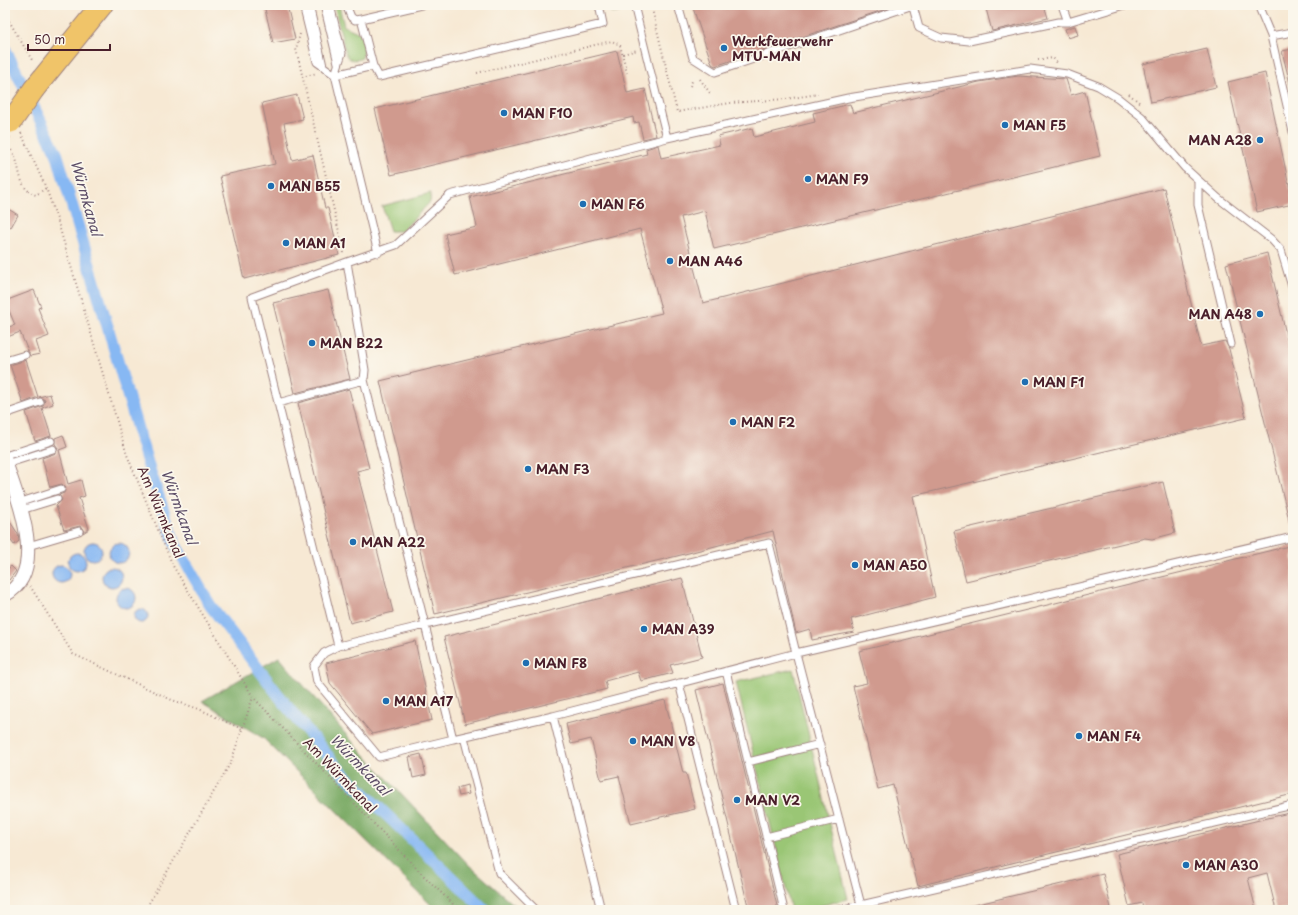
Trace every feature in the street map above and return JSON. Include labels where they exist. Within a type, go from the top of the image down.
[{"type":"main road","points":[[10,122],[32,75],[87,5]]},
{"type":"main road","points":[[32,75],[102,5]]},
{"type":"street","points":[[5,460],[20,506],[28,546],[27,564],[19,582],[5,595]]},
{"type":"lane","points":[[303,5],[317,62],[335,74],[373,66]]},
{"type":"lane","points":[[309,5],[323,66]]},
{"type":"lane","points":[[324,5],[338,63]]},
{"type":"lane","points":[[330,5],[342,53],[335,74],[378,253]]},
{"type":"lane","points":[[346,5],[350,17],[355,20],[422,5]]},
{"type":"lane","points":[[362,19],[373,66],[379,77],[603,24],[599,5]]},
{"type":"lane","points":[[634,5],[667,138]]},
{"type":"lane","points":[[678,5],[692,58],[716,72],[913,6],[919,28],[941,38],[969,41],[1059,22],[1068,22],[1125,5]]},
{"type":"lane","points":[[1062,5],[1068,22]]},
{"type":"lane","points":[[1258,5],[1271,36],[1293,131]]},
{"type":"lane","points":[[1271,36],[1293,32]]},
{"type":"lane","points":[[338,646],[252,298],[346,262],[378,253],[403,240],[450,195],[667,138],[848,98],[1030,69],[1067,74],[1098,86],[1118,98],[1142,117],[1185,168],[1198,181],[1282,250],[1293,290]]},
{"type":"lane","points":[[1198,181],[1198,205],[1231,344]]},
{"type":"lane","points":[[346,262],[365,370],[364,380],[453,739]]},
{"type":"lane","points":[[5,362],[25,355]]},
{"type":"lane","points":[[278,403],[364,380]]},
{"type":"lane","points":[[5,414],[40,402]]},
{"type":"lane","points":[[5,460],[52,445]]},
{"type":"lane","points":[[20,506],[61,489]]},
{"type":"lane","points":[[20,506],[57,499]]},
{"type":"lane","points":[[28,546],[79,531]]},
{"type":"lane","points":[[862,907],[796,653],[769,543],[338,646],[324,653],[314,666],[317,682],[379,757],[553,716],[796,653],[1293,537]]},
{"type":"lane","points":[[726,671],[784,910]]},
{"type":"lane","points":[[679,683],[736,910]]},
{"type":"lane","points":[[553,716],[601,910]]},
{"type":"lane","points":[[464,737],[499,874],[536,910]]},
{"type":"lane","points":[[748,762],[820,744]]},
{"type":"lane","points":[[839,910],[862,907],[1293,805]]},
{"type":"lane","points":[[766,836],[839,819]]},
{"type":"path","points":[[5,14],[32,75]]},
{"type":"path","points":[[300,34],[296,49],[346,262]]},
{"type":"path","points":[[477,73],[612,41],[620,45],[627,73]]},
{"type":"path","points":[[690,86],[693,79]]},
{"type":"path","points":[[700,79],[710,93]]},
{"type":"path","name":"Am Würmkanal","points":[[10,122],[46,188],[127,455],[173,566],[253,697],[422,874],[459,910]]},
{"type":"path","points":[[5,145],[11,148],[14,154],[24,188],[29,193],[36,195],[46,188]]},
{"type":"path","points":[[22,574],[74,654],[172,700],[199,709],[242,729]]},
{"type":"path","points":[[145,910],[231,762],[253,697]]},
{"type":"green space","points":[[334,5],[339,5],[344,26],[362,34],[364,50],[361,59],[352,60],[346,55]]},
{"type":"green space","points":[[608,5],[625,5],[621,12],[612,13]]},
{"type":"green space","points":[[431,193],[430,202],[402,231],[390,231],[382,206]]},
{"type":"green space","points":[[279,657],[357,747],[470,866],[520,910],[436,910],[263,738],[202,701]]},
{"type":"green space","points":[[793,669],[848,899],[803,910],[791,910],[736,682]]},
{"type":"water","points":[[89,542],[97,542],[102,547],[100,558],[97,560],[89,560],[84,555],[84,547]]},
{"type":"water","points":[[119,543],[126,546],[129,553],[126,560],[119,563],[112,560],[109,553],[112,546]]},
{"type":"water","points":[[73,553],[81,553],[86,558],[84,569],[81,571],[73,571],[68,566],[68,558]]},
{"type":"water","points":[[61,565],[67,568],[70,574],[67,580],[61,583],[55,580],[52,574],[55,568]]},
{"type":"water","points":[[112,567],[119,570],[122,577],[119,584],[112,587],[105,584],[102,577],[105,570]]},
{"type":"water","points":[[126,588],[133,591],[136,598],[133,605],[126,608],[119,605],[116,598],[119,591]]},
{"type":"water","points":[[141,609],[146,611],[148,616],[146,621],[141,623],[136,621],[134,616],[136,611]]},
{"type":"building","points":[[264,5],[287,5],[295,39],[273,43]]},
{"type":"building","points":[[692,5],[891,5],[892,7],[715,66],[712,64]]},
{"type":"building","points":[[985,5],[1044,5],[1048,18],[992,31]]},
{"type":"building","points":[[1075,26],[1078,35],[1068,38],[1065,29]]},
{"type":"building","points":[[1207,49],[1216,87],[1151,102],[1143,64]]},
{"type":"building","points":[[1293,49],[1293,84],[1290,84],[1282,51]]},
{"type":"building","name":"MAN F10","points":[[617,51],[627,93],[645,89],[656,136],[643,139],[639,122],[634,123],[633,117],[391,175],[375,109]]},
{"type":"building","name":"MAN A28","points":[[1265,73],[1293,204],[1257,212],[1228,82]]},
{"type":"building","points":[[1018,76],[1066,79],[1071,95],[1085,91],[1100,156],[714,249],[705,211],[681,217],[703,303],[1164,188],[1201,346],[1225,341],[1229,349],[1246,418],[913,496],[935,597],[851,619],[854,632],[812,640],[810,629],[796,633],[773,531],[677,556],[435,614],[380,381],[662,313],[640,229],[455,275],[445,234],[477,227],[470,197],[647,154],[646,149],[658,145],[661,158],[720,145],[718,136],[752,128],[754,137],[815,122],[813,113],[850,104],[853,113],[979,82]]},
{"type":"building","points":[[297,95],[303,119],[284,123],[292,160],[313,155],[325,208],[328,208],[339,255],[244,279],[220,176],[275,164],[262,103]]},
{"type":"building","points":[[5,207],[18,215],[11,227],[5,224]]},
{"type":"building","name":"MAN A48","points":[[1267,253],[1293,364],[1293,523],[1290,524],[1226,264]]},
{"type":"building","points":[[34,290],[41,307],[38,308],[49,336],[36,341],[40,354],[30,356],[20,332],[5,338],[5,328],[15,325],[5,301]]},
{"type":"building","name":"MAN B22","points":[[328,290],[350,379],[295,393],[273,303]]},
{"type":"building","points":[[26,360],[38,397],[23,403],[10,365]]},
{"type":"building","name":"MAN A22","points":[[349,389],[369,468],[357,471],[393,612],[350,623],[298,403]]},
{"type":"building","points":[[50,394],[53,404],[42,408],[51,436],[35,441],[26,412],[43,406],[45,400],[39,397]]},
{"type":"building","points":[[63,435],[67,447],[59,450],[68,484],[81,480],[85,496],[79,498],[89,529],[83,533],[84,529],[80,526],[64,530],[56,506],[62,500],[59,495],[64,493],[66,488],[62,484],[50,487],[42,458],[56,453],[58,448],[55,444],[55,438]]},
{"type":"building","points":[[1163,482],[1175,533],[1152,539],[1145,538],[966,581],[954,531]]},
{"type":"building","points":[[5,514],[18,534],[19,541],[14,545],[5,532]]},
{"type":"building","name":"MAN F4","points":[[1293,545],[1293,794],[918,886],[893,785],[878,789],[853,686],[867,683],[859,651]]},
{"type":"building","points":[[11,566],[16,571],[9,580],[5,576],[5,571]]},
{"type":"building","name":"MAN F8","points":[[682,578],[702,657],[670,665],[673,673],[641,681],[638,672],[605,681],[607,689],[465,724],[444,637]]},
{"type":"building","name":"MAN A17","points":[[415,641],[432,720],[372,734],[330,683],[326,663]]},
{"type":"building","name":"MAN V2","points":[[723,683],[778,910],[749,910],[696,690]]},
{"type":"building","name":"MAN V8","points":[[665,700],[683,773],[686,773],[695,809],[631,824],[619,776],[601,780],[591,739],[571,744],[566,724]]},
{"type":"building","points":[[421,754],[426,775],[413,778],[409,757]]},
{"type":"building","points":[[467,785],[469,794],[459,796],[457,788]]},
{"type":"building","points":[[1293,812],[1293,907],[1276,910],[1267,873],[1248,878],[1256,910],[1143,910],[1142,903],[1129,906],[1117,854]]},
{"type":"building","points":[[1103,874],[1111,908],[1102,910],[966,910],[966,907]]},
{"type":"waterway","name":"Würmkanal","points":[[5,49],[57,154],[149,468],[175,544],[210,605],[289,709],[339,769],[485,910]]},
{"type":"place","name":"Werkfeuerwehr MTU-MAN","points":[[724,48]]},
{"type":"place","name":"MAN F10","points":[[504,113]]},
{"type":"place","name":"MAN F5","points":[[1005,125]]},
{"type":"place","name":"MAN A28","points":[[1260,140]]},
{"type":"place","name":"MAN F9","points":[[808,179]]},
{"type":"place","name":"MAN B55","points":[[271,186]]},
{"type":"place","name":"MAN F6","points":[[583,204]]},
{"type":"place","name":"MAN A1","points":[[286,243]]},
{"type":"place","name":"MAN A46","points":[[670,261]]},
{"type":"place","name":"MAN A48","points":[[1260,314]]},
{"type":"place","name":"MAN B22","points":[[312,343]]},
{"type":"place","name":"MAN F1","points":[[1025,382]]},
{"type":"place","name":"MAN F2","points":[[733,422]]},
{"type":"place","name":"MAN F3","points":[[528,469]]},
{"type":"place","name":"MAN A22","points":[[353,542]]},
{"type":"place","name":"MAN A50","points":[[855,565]]},
{"type":"place","name":"MAN A39","points":[[644,629]]},
{"type":"place","name":"MAN F8","points":[[526,663]]},
{"type":"place","name":"MAN A17","points":[[386,701]]},
{"type":"place","name":"MAN F4","points":[[1079,736]]},
{"type":"place","name":"MAN V8","points":[[633,741]]},
{"type":"place","name":"MAN V2","points":[[737,800]]},
{"type":"place","name":"MAN A30","points":[[1186,865]]}]
